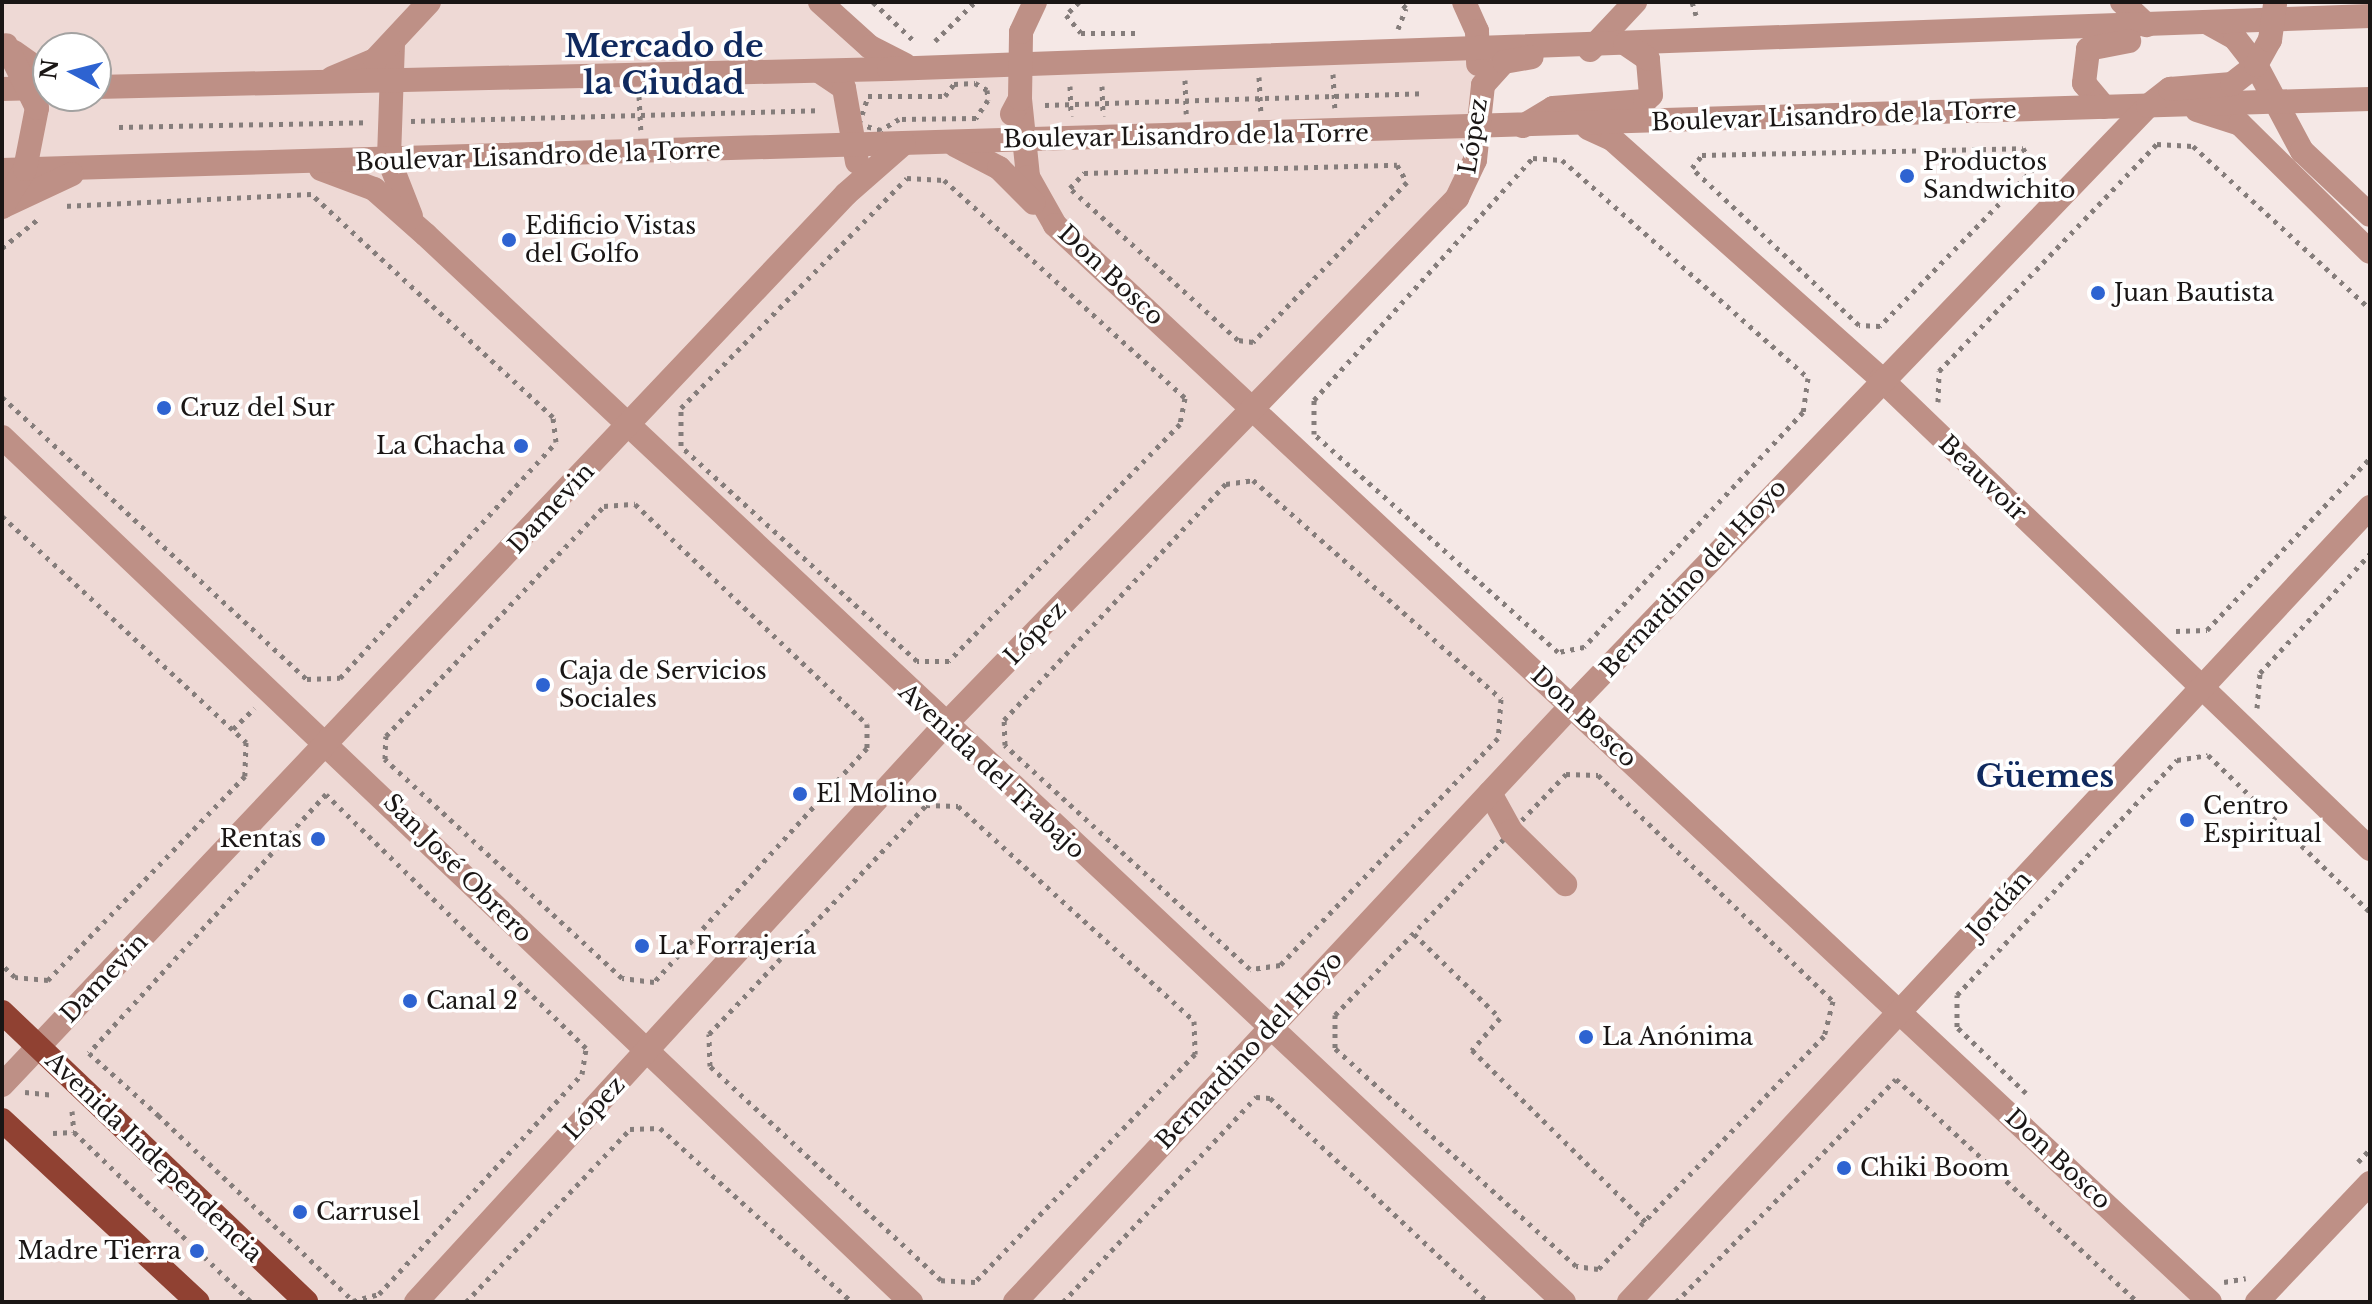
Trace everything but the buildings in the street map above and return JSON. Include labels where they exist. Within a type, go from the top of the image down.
[{"type":"main road","name":"Avenida Independencia","points":[[2,1012],[306,1302]]},
{"type":"main road","points":[[2,1120],[198,1302]]},
{"type":"street","points":[[301,85],[356,71],[393,43],[429,2]]},
{"type":"street","points":[[820,2],[870,47],[915,68]]},
{"type":"street","points":[[1024,89],[1024,20],[1035,2]]},
{"type":"street","points":[[1464,2],[1478,48],[1477,99],[1487,118],[1513,128],[1553,108],[1645,101],[1651,95],[1648,59],[1626,44]]},
{"type":"street","name":"López","points":[[416,1302],[943,727],[1457,198],[1470,178],[1477,130],[1477,99],[1504,62],[1573,57],[1595,45],[1635,2]]},
{"type":"street","points":[[2122,2],[2147,25]]},
{"type":"street","points":[[112,87],[387,84],[973,66],[1006,74],[1024,89],[1478,48],[2147,25],[2209,22],[2274,10],[2370,16]]},
{"type":"street","points":[[2148,106],[2170,89],[2232,84],[2256,65],[2274,10]]},
{"type":"street","points":[[2209,22],[2256,65],[2302,151],[2370,215]]},
{"type":"street","points":[[2104,107],[2084,83],[2088,49],[2174,40],[2209,22]]},
{"type":"street","points":[[4,43],[32,73]]},
{"type":"street","points":[[393,43],[387,84],[400,122],[389,160],[404,207],[426,235]]},
{"type":"street","points":[[819,71],[844,88],[857,146],[846,194]]},
{"type":"street","points":[[2,89],[32,85]]},
{"type":"street","name":"Don Bosco","points":[[1024,89],[1022,139],[1028,177],[1055,225],[1254,406],[2210,1302]]},
{"type":"street","name":"Damevin","points":[[6,1081],[333,744],[846,194],[903,144],[933,127],[1000,125],[1024,89]]},
{"type":"street","name":"Boulevar Lisandro de la Torre","points":[[14,170],[299,164],[1022,139],[1477,130],[2370,99]]},
{"type":"street","points":[[2175,105],[2240,124],[2370,252]]},
{"type":"street","name":"Bernardino del Hoyo","points":[[1015,1302],[1572,705],[1881,379],[2148,106]]},
{"type":"street","points":[[2,207],[14,170],[36,131],[38,112]]},
{"type":"street","name":"Beauvoir","points":[[1582,125],[1612,139],[1881,379],[2370,849]]},
{"type":"street","points":[[946,142],[999,168],[1055,225]]},
{"type":"street","points":[[299,164],[374,189],[426,235]]},
{"type":"street","points":[[2,207],[91,167]]},
{"type":"street","name":"Avenida del Trabajo","points":[[426,235],[629,424],[943,727],[1564,1302]]},
{"type":"street","name":"San José Obrero","points":[[2,437],[333,744],[911,1302]]},
{"type":"street","name":"Jordán","points":[[1629,1302],[1901,1012],[2199,686],[2370,507]]},
{"type":"street","points":[[1490,793],[1511,831],[1565,884]]},
{"type":"street","points":[[2257,1302],[2359,1178]]},
{"type":"path","points":[[873,2],[915,41],[938,42],[975,2]]},
{"type":"path","points":[[1398,29],[1406,8],[1400,2]]},
{"type":"path","points":[[1333,74],[1335,117]]},
{"type":"path","points":[[1259,76],[1262,120]]},
{"type":"path","points":[[1185,78],[1186,123]]},
{"type":"path","points":[[1024,89],[1070,104],[1423,93],[1424,79]]},
{"type":"path","points":[[1102,80],[1104,125]]},
{"type":"path","points":[[1070,81],[1071,125]]},
{"type":"path","points":[[975,83],[987,90],[987,109],[976,118],[899,119],[881,130],[859,124],[868,96],[945,96],[954,84],[975,83]]},
{"type":"path","points":[[623,93],[654,92]]},
{"type":"path","points":[[627,139],[642,139],[639,93]]},
{"type":"path","points":[[803,96],[804,125]]},
{"type":"path","points":[[119,127],[818,110]]},
{"type":"path","points":[[1949,413],[1938,402],[1939,371],[2157,144],[2193,146],[2370,309]]},
{"type":"path","points":[[2023,148],[2034,168],[1880,326],[1859,325],[1692,168],[1702,155],[2023,148]]},
{"type":"path","points":[[1533,158],[1562,160],[1808,378],[1803,412],[1584,647],[1558,652],[1314,434],[1314,400],[1533,158]]},
{"type":"path","points":[[1397,165],[1407,182],[1253,342],[1238,340],[1070,188],[1084,173],[1397,165]]},
{"type":"path","points":[[907,178],[944,180],[1185,398],[1180,424],[949,661],[917,661],[681,446],[681,408],[907,178]]},
{"type":"path","points":[[2,248],[58,207],[311,194],[553,417],[556,442],[340,678],[307,679],[2,397]]},
{"type":"path","points":[[2164,632],[2207,630],[2370,458]]},
{"type":"path","points":[[1253,480],[1501,699],[1498,738],[1280,965],[1250,969],[1005,745],[1004,720],[1186,527],[1226,484],[1253,480]]},
{"type":"path","points":[[635,504],[867,724],[867,748],[654,982],[622,978],[385,759],[386,736],[604,506],[635,504]]},
{"type":"path","points":[[2,516],[246,742],[245,776],[48,980],[15,977],[2,965]]},
{"type":"path","points":[[2268,723],[2256,712],[2260,673],[2370,554]]},
{"type":"path","points":[[2035,1101],[1957,1027],[1957,995],[2177,760],[2208,755],[2370,912]]},
{"type":"path","points":[[1566,774],[1598,775],[1833,1001],[1824,1036],[1598,1269],[1576,1266],[1335,1048],[1335,1015],[1511,831],[1566,774]]},
{"type":"path","points":[[326,794],[586,1048],[582,1074],[379,1294],[354,1301],[89,1053],[326,794]]},
{"type":"path","points":[[926,805],[958,806],[1194,1021],[1195,1054],[975,1282],[941,1280],[710,1066],[709,1034],[926,805]]},
{"type":"path","points":[[1414,934],[1500,1018],[1472,1050],[1520,1094],[1646,1222]]},
{"type":"path","points":[[1676,1302],[1896,1079],[2138,1302]]},
{"type":"path","points":[[6,1081],[28,1096],[47,1092],[72,1111],[74,1132],[251,1302]]},
{"type":"path","points":[[1063,1302],[1256,1097],[1270,1098],[1488,1302]]},
{"type":"path","points":[[466,1302],[630,1129],[660,1128],[852,1302]]},
{"type":"path","points":[[2359,1178],[2370,1149]]},
{"type":"path","points":[[2213,1271],[2224,1282],[2250,1277]]},
{"type":"shaded area","points":[[2,2],[820,2],[884,57],[1478,48],[1470,178],[1254,405],[2210,1302],[2,1302]]},
{"type":"place","name":"Productos Sandwichito","points":[[1907,176]]},
{"type":"place","name":"Edificio Vistas del Golfo","points":[[509,240]]},
{"type":"place","name":"Juan Bautista","points":[[2098,293]]},
{"type":"place","name":"Cruz del Sur","points":[[164,408]]},
{"type":"place","name":"La Chacha","points":[[521,446]]},
{"type":"place","name":"Caja de Servicios Sociales","points":[[543,685]]},
{"type":"place","name":"El Molino","points":[[800,794]]},
{"type":"place","name":"Centro Espiritual","points":[[2187,820]]},
{"type":"place","name":"Rentas","points":[[318,839]]},
{"type":"place","name":"La Forrajería","points":[[642,946]]},
{"type":"place","name":"Canal 2","points":[[410,1001]]},
{"type":"place","name":"La Anónima","points":[[1586,1037]]},
{"type":"place","name":"Chiki Boom","points":[[1844,1168]]},
{"type":"place","name":"Carrusel","points":[[300,1212]]},
{"type":"place","name":"Madre Tierra","points":[[197,1251]]},
{"type":"district","name":"Mercado de la Ciudad","points":[[664,66]]},
{"type":"district","name":"Güemes","points":[[2045,776]]}]
